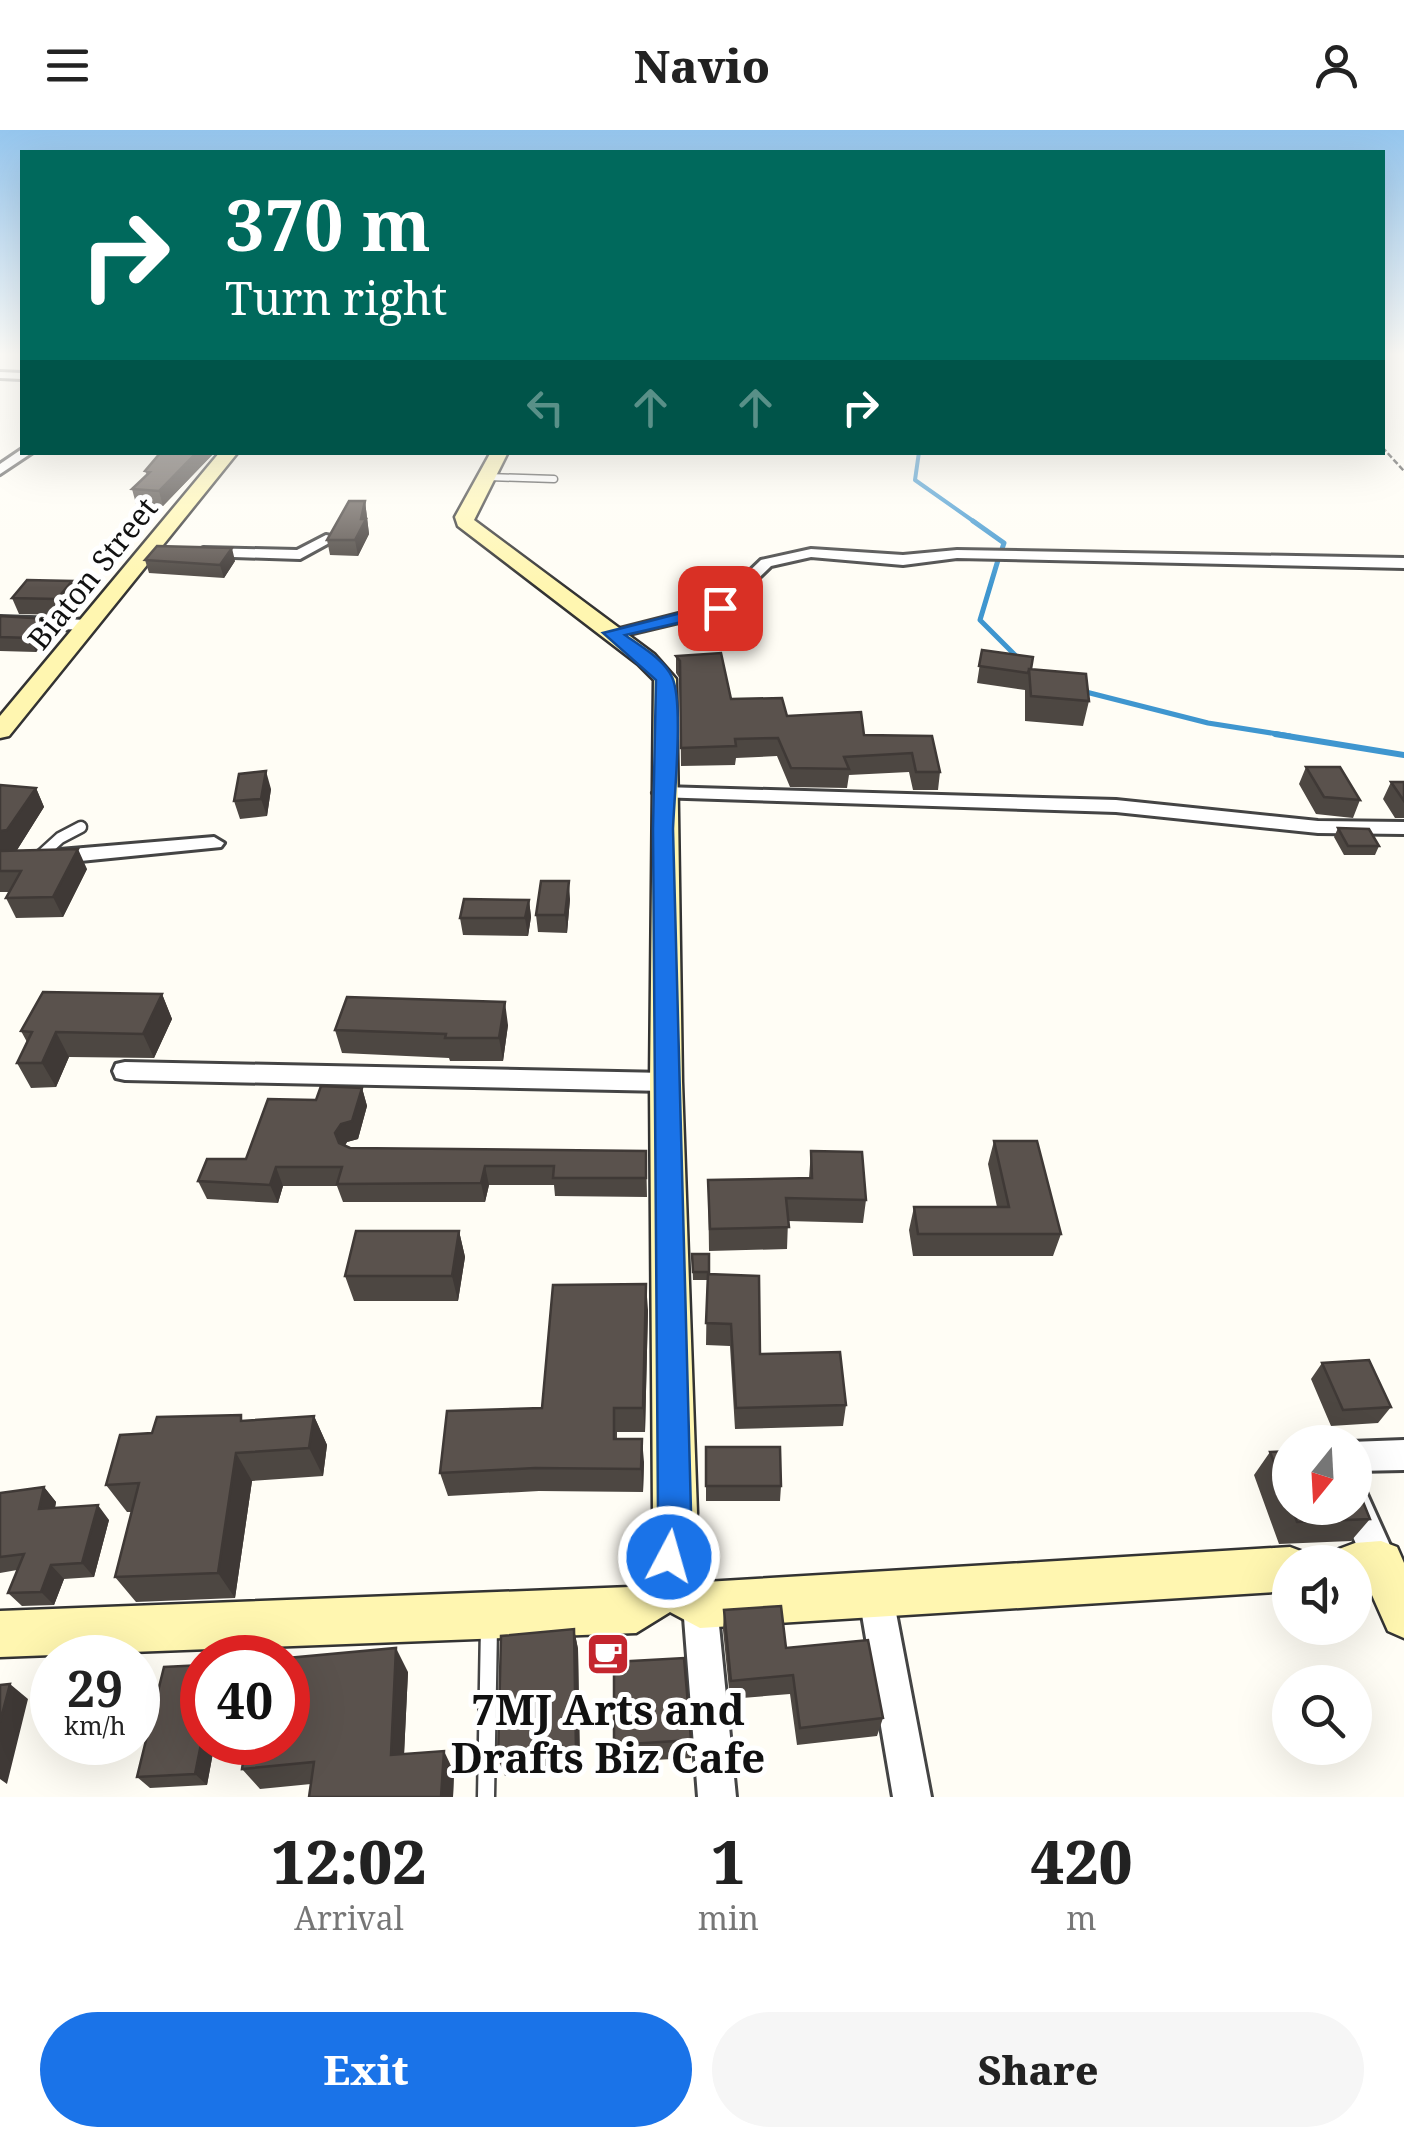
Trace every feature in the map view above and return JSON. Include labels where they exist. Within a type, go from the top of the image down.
[{"type":"street","points":[[0,470],[22,455]]},
{"type":"street","name":"Biaton Street","points":[[4,722],[159,551],[228,455]]},
{"type":"street","points":[[494,465],[464,517],[466,522],[646,658],[664,679],[666,1082],[658,1156],[682,1594],[717,1797]]},
{"type":"street","points":[[187,552],[300,554],[326,539]]},
{"type":"street","points":[[612,633],[720,608],[766,562],[811,553],[903,560],[958,554],[1404,563]]},
{"type":"street","points":[[0,622],[89,625]]},
{"type":"street","points":[[663,793],[1116,806],[1318,827],[1397,828],[1404,848]]},
{"type":"street","points":[[0,862],[214,844]]},
{"type":"street","points":[[125,1070],[666,1082]]},
{"type":"street","points":[[1372,1456],[1404,1456]]},
{"type":"street","points":[[0,1634],[636,1610],[654,1600],[682,1594],[876,1597],[1272,1570]]},
{"type":"street","points":[[1372,1570],[1404,1615]]},
{"type":"street","points":[[876,1597],[912,1797]]},
{"type":"lane","points":[[494,465],[554,479]]},
{"type":"lane","points":[[35,861],[60,838],[81,827]]},
{"type":"lane","points":[[486,1797],[489,1615]]},
{"type":"path","points":[[1385,450],[1403,470]]},
{"type":"building","points":[[158,455],[194,455],[159,491],[132,489],[150,472],[145,471]]},
{"type":"building","points":[[349,501],[365,501],[361,519],[366,519],[355,540],[327,540]]},
{"type":"building","points":[[157,546],[232,548],[220,565],[145,560]]},
{"type":"building","points":[[27,580],[72,581],[57,599],[12,598]]},
{"type":"building","points":[[0,616],[48,619],[30,638],[0,637]]},
{"type":"building","points":[[982,650],[1033,657],[1031,669],[1028,673],[979,666]]},
{"type":"building","points":[[721,653],[731,699],[782,698],[787,716],[861,712],[864,735],[932,736],[940,772],[916,772],[912,753],[844,757],[849,769],[791,768],[778,738],[735,739],[736,746],[681,748],[680,661],[676,656]]},
{"type":"building","points":[[1029,669],[1086,674],[1089,701],[1031,696]]},
{"type":"building","points":[[1306,767],[1340,767],[1360,800],[1324,797]]},
{"type":"building","points":[[266,771],[261,799],[234,801],[239,774]]},
{"type":"building","points":[[1391,782],[1404,782],[1404,801]]},
{"type":"building","points":[[0,785],[36,788],[7,830],[0,831]]},
{"type":"building","points":[[1338,828],[1369,829],[1379,846],[1348,846]]},
{"type":"building","points":[[78,849],[53,897],[6,898],[21,871],[0,871],[0,851]]},
{"type":"building","points":[[541,881],[569,881],[565,915],[536,915]]},
{"type":"building","points":[[464,899],[529,900],[525,918],[460,918]]},
{"type":"building","points":[[43,992],[162,994],[143,1034],[56,1032],[42,1063],[17,1063],[32,1032],[21,1031]]},
{"type":"building","points":[[347,997],[505,1002],[499,1038],[445,1038],[446,1034],[335,1030]]},
{"type":"building","points":[[321,1086],[362,1088],[352,1121],[341,1124],[335,1133],[339,1143],[350,1148],[646,1151],[646,1178],[553,1178],[554,1166],[485,1166],[481,1183],[337,1184],[342,1167],[276,1167],[270,1185],[198,1181],[207,1159],[246,1159],[268,1099],[316,1100]]},
{"type":"building","points":[[994,1141],[1037,1141],[1061,1234],[918,1234],[914,1207],[1009,1207]]},
{"type":"building","points":[[811,1151],[862,1152],[866,1200],[786,1198],[789,1227],[710,1229],[708,1180],[812,1178]]},
{"type":"building","points":[[356,1231],[459,1231],[452,1276],[345,1276]]},
{"type":"building","points":[[692,1254],[709,1254],[709,1272],[693,1272]]},
{"type":"building","points":[[708,1274],[759,1276],[760,1354],[840,1352],[846,1405],[736,1408],[731,1324],[706,1323]]},
{"type":"building","points":[[646,1284],[643,1408],[614,1408],[614,1439],[642,1439],[641,1469],[535,1468],[440,1473],[447,1411],[542,1408],[553,1285]]},
{"type":"building","points":[[1369,1360],[1391,1407],[1343,1410],[1322,1363]]},
{"type":"building","points":[[241,1415],[241,1421],[314,1416],[309,1448],[236,1453],[218,1573],[115,1577],[139,1483],[106,1485],[120,1435],[152,1433],[157,1417]]},
{"type":"building","points":[[706,1447],[780,1447],[781,1486],[706,1486]]},
{"type":"building","points":[[44,1487],[39,1509],[98,1505],[82,1563],[51,1565],[41,1592],[8,1593],[24,1554],[0,1557],[0,1493]]},
{"type":"building","points":[[781,1606],[786,1648],[868,1640],[883,1718],[800,1728],[793,1675],[731,1681],[724,1610]]},
{"type":"building","points":[[574,1629],[576,1751],[498,1759],[501,1636]]},
{"type":"building","points":[[396,1648],[391,1755],[444,1751],[441,1797],[309,1797],[314,1762],[310,1762],[310,1656]]},
{"type":"building","points":[[684,1658],[691,1740],[614,1745],[614,1662]]},
{"type":"building","points":[[180,1666],[180,1765],[197,1765],[195,1774],[137,1777],[140,1765],[160,1765],[160,1683],[164,1667]]},
{"type":"building","points":[[10,1684],[0,1722],[0,1685]]},
{"type":"building","points":[[243,1765],[283,1765],[242,1769]]},
{"type":"waterway","points":[[919,455],[915,480],[976,523]]},
{"type":"waterway","points":[[973,521],[1004,543],[1002,549]]},
{"type":"waterway","points":[[998,560],[980,620],[1020,660]]},
{"type":"waterway","points":[[1082,691],[1208,723],[1290,736]]},
{"type":"waterway","points":[[1275,734],[1404,755]]},
{"type":"place","name":"7MJ Arts and Drafts Biz Cafe","points":[[608,1654]]},
{"type":"route","points":[[669,1557],[675,1512],[663,829],[667,718],[664,679],[646,658],[612,633],[720,608]]}]
